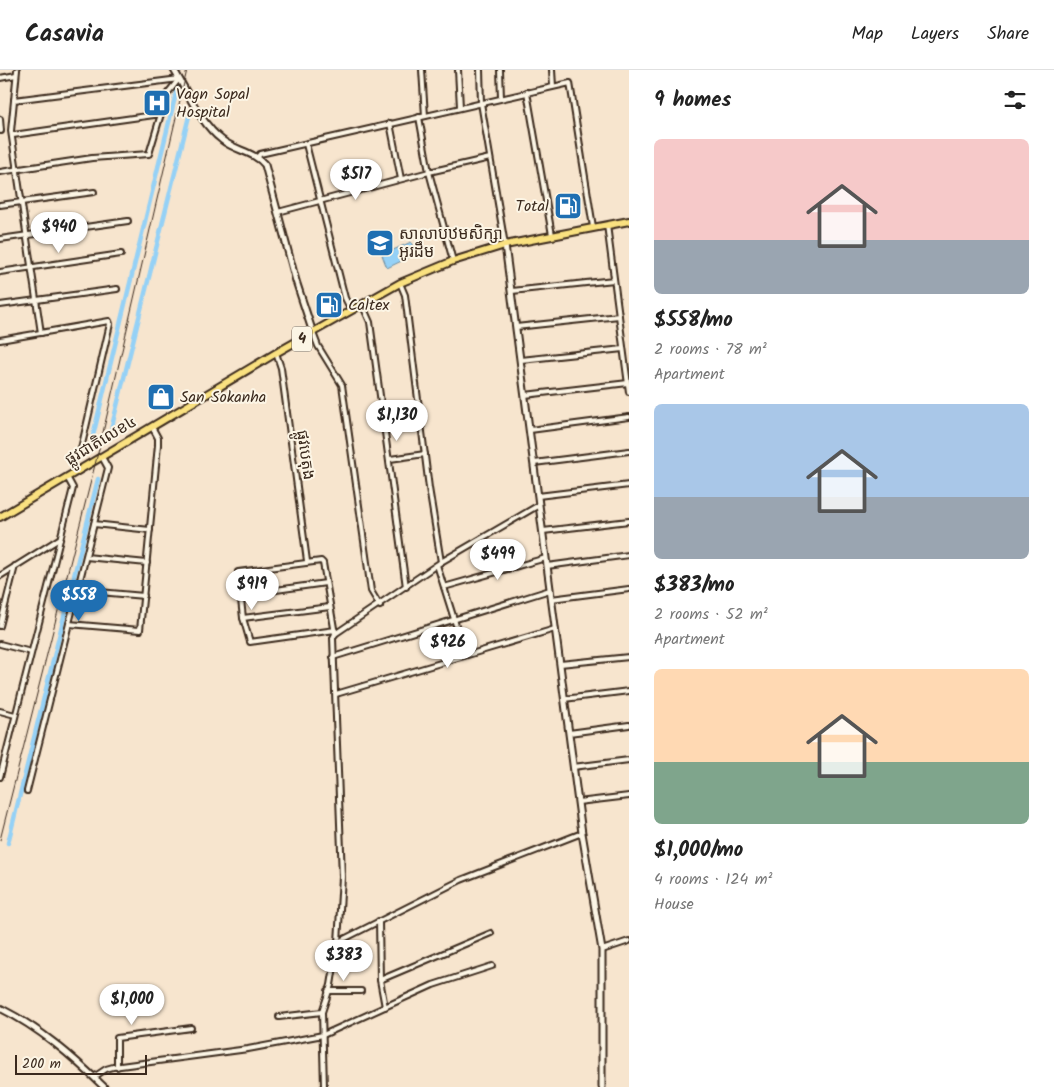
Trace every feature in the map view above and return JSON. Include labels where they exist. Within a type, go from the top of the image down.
[{"type":"highway","name":"ផ្លូវជាតិលេខ៤","points":[[0,517],[276,353],[400,283],[453,261],[505,245],[629,221]]},
{"type":"street","points":[[16,70],[12,133],[42,333]]},
{"type":"street","points":[[174,70],[205,121],[221,140],[257,158],[265,165],[296,281],[313,333],[318,346],[342,385],[371,591],[380,606]]},
{"type":"street","points":[[0,172],[92,158],[146,155],[151,152],[167,94],[179,78],[179,70]]},
{"type":"street","points":[[422,70],[425,116]]},
{"type":"street","points":[[458,70],[460,107]]},
{"type":"street","points":[[480,70],[481,103],[512,291],[582,833],[602,950],[602,1087]]},
{"type":"street","points":[[500,70],[501,98]]},
{"type":"street","points":[[552,70],[553,86]]},
{"type":"street","points":[[0,78],[16,76]]},
{"type":"street","points":[[14,100],[179,78]]},
{"type":"street","points":[[257,158],[260,154],[569,83],[571,84],[593,227]]},
{"type":"street","points":[[527,92],[552,235]]},
{"type":"street","points":[[0,119],[0,131],[12,133],[161,114]]},
{"type":"street","points":[[419,117],[429,172],[453,261]]},
{"type":"street","points":[[390,123],[401,179]]},
{"type":"street","points":[[306,144],[344,298],[351,310]]},
{"type":"street","points":[[278,212],[401,179],[490,158]]},
{"type":"street","points":[[0,205],[94,192]]},
{"type":"street","points":[[0,240],[128,220]]},
{"type":"street","points":[[607,225],[629,392]]},
{"type":"street","points":[[0,272],[121,254]]},
{"type":"street","points":[[512,291],[614,280]]},
{"type":"street","points":[[400,283],[405,296],[439,564],[464,654]]},
{"type":"street","points":[[0,305],[117,289]]},
{"type":"street","points":[[362,304],[370,322],[406,587]]},
{"type":"street","points":[[516,327],[619,316]]},
{"type":"street","points":[[0,340],[107,321],[110,324],[80,453]]},
{"type":"street","points":[[521,360],[623,349]]},
{"type":"street","name":"ផ្លូវបេតុង","points":[[276,353],[281,368],[306,561]]},
{"type":"street","points":[[525,395],[628,383]]},
{"type":"street","points":[[530,430],[629,417]]},
{"type":"street","points":[[68,624],[140,630],[158,445],[158,438],[152,427]]},
{"type":"street","points":[[534,463],[629,451]]},
{"type":"street","points":[[390,459],[425,454]]},
{"type":"street","points":[[27,791],[108,468],[102,457]]},
{"type":"street","points":[[0,776],[59,539],[74,488],[68,477]]},
{"type":"street","points":[[538,496],[629,485]]},
{"type":"street","points":[[324,1087],[322,1012],[338,942],[342,877],[336,694],[332,644],[335,632],[322,561],[306,561],[240,571],[238,574],[243,618],[248,639],[252,643],[335,632],[380,606],[439,564],[539,505]]},
{"type":"street","points":[[543,531],[629,521]]},
{"type":"street","points":[[94,524],[150,530]]},
{"type":"street","points":[[0,576],[59,539]]},
{"type":"street","points":[[547,566],[629,555]]},
{"type":"street","points":[[86,556],[147,563]]},
{"type":"street","points":[[444,587],[546,558]]},
{"type":"street","points":[[0,626],[16,566]]},
{"type":"street","points":[[240,595],[326,584]]},
{"type":"street","points":[[552,599],[629,589]]},
{"type":"street","points":[[77,590],[144,596]]},
{"type":"street","points":[[333,657],[550,590]]},
{"type":"street","points":[[243,618],[330,607]]},
{"type":"street","points":[[336,694],[464,654],[555,629]]},
{"type":"street","points":[[0,644],[31,652]]},
{"type":"street","points":[[560,664],[629,656]]},
{"type":"street","points":[[564,699],[629,691]]},
{"type":"street","points":[[0,711],[15,715]]},
{"type":"street","points":[[569,732],[629,725]]},
{"type":"street","points":[[573,767],[629,760]]},
{"type":"street","points":[[578,802],[629,796]]},
{"type":"street","points":[[338,942],[461,880],[582,833]]},
{"type":"street","points":[[379,921],[380,980],[385,1007]]},
{"type":"street","points":[[380,980],[491,933]]},
{"type":"street","points":[[602,950],[629,941]]},
{"type":"street","points":[[94,1077],[106,1069],[248,1049],[322,1035],[433,985],[492,966]]},
{"type":"street","points":[[328,991],[361,991]]},
{"type":"street","points":[[0,1008],[18,1017],[52,1040],[104,1087]]},
{"type":"street","points":[[279,1017],[322,1012]]},
{"type":"street","points":[[117,1067],[117,1038],[191,1028]]},
{"type":"water","points":[[411,242],[416,254],[387,268],[382,255]]},
{"type":"waterway","points":[[92,440],[177,89]]},
{"type":"waterway","points":[[111,430],[190,112]]},
{"type":"waterway","points":[[8,843],[98,479]]},
{"type":"railway","points":[[0,840],[101,441],[187,70]]},
{"type":"place","name":"Vagn Sopal Hospital","points":[[157,103]]},
{"type":"place","name":"Total","points":[[568,206]]},
{"type":"place","name":"សាលាបឋមសិក្សា អូរដឹម","points":[[380,243]]},
{"type":"place","name":"Caltex","points":[[329,305]]},
{"type":"place","name":"San Sokanha","points":[[161,397]]}]
